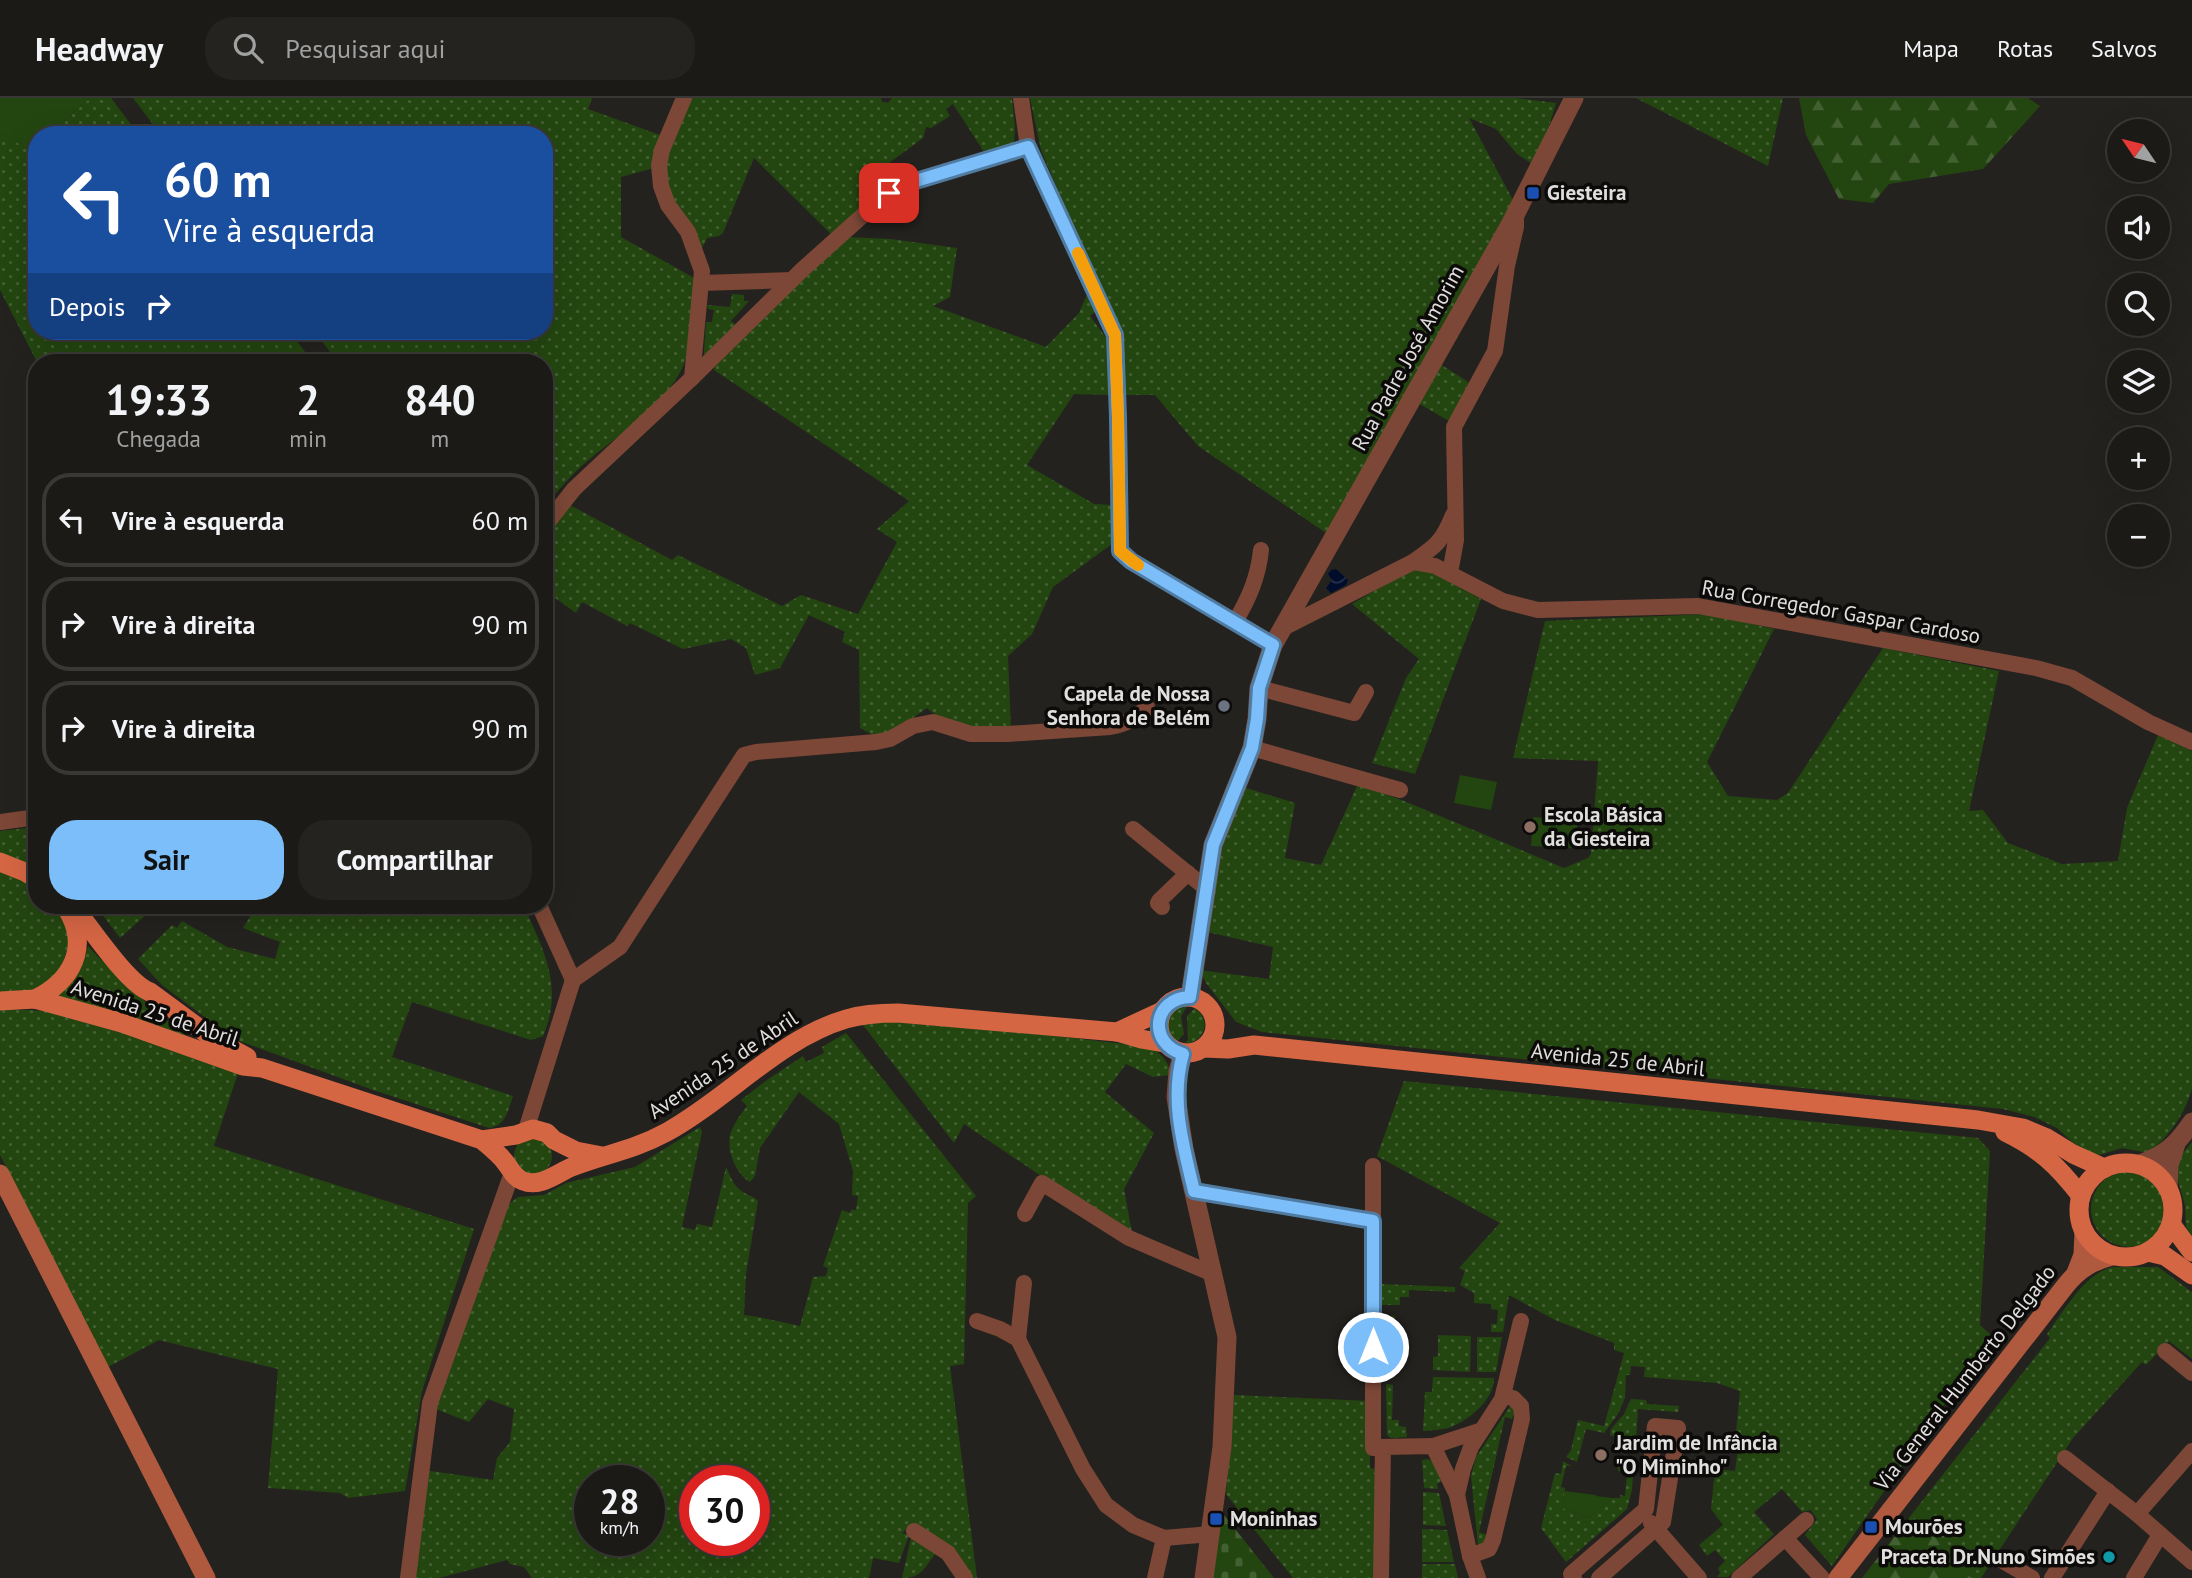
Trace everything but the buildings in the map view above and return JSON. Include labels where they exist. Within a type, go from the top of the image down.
[{"type":"main road","points":[[0,862],[28,874]]},
{"type":"main road","name":"Avenida 25 de Abril","points":[[35,999],[46,994],[62,980],[77,954],[77,930],[69,914]]},
{"type":"main road","name":"Avenida 25 de Abril","points":[[79,914],[143,989],[214,1039],[262,1068]]},
{"type":"main road","points":[[93,914],[119,951],[148,983],[150,992]]},
{"type":"main road","points":[[1190,997],[1205,1004],[1214,1018],[1213,1034],[1204,1048],[1191,1054],[1183,1054],[1164,1043],[1158,1027],[1162,1011],[1174,1000],[1190,997]]},
{"type":"main road","name":"Avenida 25 de Abril","points":[[0,1001],[35,999],[122,1023],[243,1066],[262,1068],[482,1140],[523,1181],[530,1183],[543,1181],[572,1167],[632,1149],[668,1132],[792,1045],[818,1030],[872,1013],[1117,1032],[1164,1043]]},
{"type":"main road","name":"Avenida 25 de Abril","points":[[1117,1032],[1162,1011]]},
{"type":"main road","name":"Avenida 25 de Abril","points":[[1214,1018],[1232,1034],[1254,1045]]},
{"type":"main road","name":"Avenida 25 de Abril","points":[[1204,1048],[1228,1049],[1254,1045],[1978,1120],[2023,1128],[2048,1138],[2073,1154],[2104,1168]]},
{"type":"main road","name":"Avenida 25 de Abril","points":[[1978,1120],[2021,1140],[2046,1157],[2060,1169],[2081,1196]]},
{"type":"main road","name":"Avenida 25 de Abril","points":[[482,1140],[533,1129],[576,1152],[607,1157]]},
{"type":"main road","points":[[509,1168],[507,1148],[521,1132]]},
{"type":"main road","points":[[549,1177],[558,1164],[559,1156],[550,1137]]},
{"type":"main road","points":[[2128,1162],[2140,1164],[2151,1170],[2168,1188],[2174,1212],[2171,1224],[2158,1245],[2148,1252],[2124,1258],[2112,1256],[2091,1242],[2084,1232],[2078,1208],[2081,1196],[2094,1175],[2104,1168],[2128,1162]]},
{"type":"main road","points":[[0,1174],[206,1578]]},
{"type":"main road","points":[[2171,1224],[2192,1252]]},
{"type":"main road","name":"Via General Humberto Delgado","points":[[1838,1578],[2076,1273],[2083,1255],[2084,1232]]},
{"type":"main road","points":[[2148,1252],[2165,1256],[2192,1275]]},
{"type":"main road","name":"Via General Humberto Delgado","points":[[2076,1273],[2094,1261],[2112,1256]]},
{"type":"street","points":[[684,98],[659,165],[661,186],[668,205],[688,232],[702,271],[692,378]]},
{"type":"street","points":[[1021,98],[1028,147],[1115,335],[1120,551],[1131,561],[1235,622],[1277,637],[1436,547],[1452,518]]},
{"type":"street","name":"Rua Padre José Amorim","points":[[1190,997],[1213,845],[1252,748],[1259,688],[1277,637],[1496,261],[1516,213],[1574,98]]},
{"type":"street","points":[[553,516],[574,489],[792,280],[880,200],[906,184],[1028,147]]},
{"type":"street","points":[[1445,571],[1456,540],[1452,518],[1454,427],[1495,351],[1503,293],[1499,275],[1495,270],[1496,261]]},
{"type":"street","points":[[701,284],[792,280]]},
{"type":"street","points":[[1235,622],[1252,592],[1261,551]]},
{"type":"street","name":"Rua Corregedor Gaspar Cardoso","points":[[1413,562],[1445,571],[1503,601],[1538,610],[1698,606],[2036,668],[2072,678],[2148,722],[2192,743]]},
{"type":"street","points":[[1259,688],[1354,713],[1366,692]]},
{"type":"street","points":[[521,1132],[540,1084],[573,980],[620,947],[744,755],[876,742],[890,739],[913,726],[933,722],[971,734],[1110,727],[1135,719],[1146,707]]},
{"type":"street","points":[[1252,748],[1400,790]]},
{"type":"street","points":[[0,822],[28,818]]},
{"type":"street","points":[[1133,829],[1207,889]]},
{"type":"street","points":[[1162,907],[1159,901],[1188,873]]},
{"type":"street","points":[[543,914],[573,980]]},
{"type":"street","points":[[1183,1054],[1178,1071],[1176,1097],[1184,1149],[1227,1337],[1222,1447],[1204,1578]]},
{"type":"street","points":[[540,1084],[541,1106],[550,1137]]},
{"type":"street","points":[[2140,1164],[2158,1158],[2176,1144],[2192,1122]]},
{"type":"street","points":[[2168,1188],[2169,1165],[2176,1144]]},
{"type":"street","points":[[1373,1166],[1373,1448],[1433,1446],[1482,1430]]},
{"type":"street","points":[[408,1578],[430,1402],[504,1198],[509,1168]]},
{"type":"street","points":[[504,1198],[530,1183]]},
{"type":"street","points":[[1025,1214],[1042,1183],[1129,1238],[1213,1275]]},
{"type":"street","points":[[1194,1191],[1373,1221]]},
{"type":"street","points":[[1024,1283],[1018,1339],[1083,1468],[1106,1505],[1133,1525],[1164,1538],[1211,1534]]},
{"type":"street","points":[[977,1321],[1018,1339]]},
{"type":"street","points":[[1457,1495],[1471,1447],[1503,1396],[1521,1321]]},
{"type":"street","points":[[2165,1351],[2192,1373]]},
{"type":"street","points":[[1471,1556],[1489,1549],[1493,1540],[1522,1419],[1521,1406],[1513,1398],[1503,1396]]},
{"type":"street","points":[[1574,1578],[1571,1574],[1646,1509],[1655,1426],[1678,1428],[1664,1522],[1599,1578]]},
{"type":"street","points":[[1433,1446],[1457,1495],[1478,1578]]},
{"type":"street","points":[[1381,1578],[1383,1447]]},
{"type":"street","points":[[2137,1514],[2192,1451]]},
{"type":"street","points":[[2065,1458],[2137,1514],[2192,1562]]},
{"type":"street","points":[[2052,1578],[2108,1491]]},
{"type":"street","points":[[1643,1513],[1699,1578]]},
{"type":"street","points":[[1739,1578],[1806,1520]]},
{"type":"street","points":[[914,1531],[948,1552],[965,1578]]},
{"type":"street","points":[[2134,1578],[2160,1535]]},
{"type":"street","points":[[1155,1578],[1164,1538]]},
{"type":"street","points":[[1785,1538],[1822,1578]]},
{"type":"street","points":[[2003,1561],[2032,1578]]},
{"type":"green space","points":[[0,98],[90,98],[58,126],[28,126],[28,142],[19,144],[0,133]]},
{"type":"green space","points":[[90,98],[111,98],[132,126],[58,126]]},
{"type":"green space","points":[[133,98],[592,98],[588,109],[660,135],[654,168],[621,177],[621,237],[696,279],[686,359],[668,390],[656,404],[579,468],[553,497],[553,354],[332,354],[321,340],[553,340],[553,126],[154,126]]},
{"type":"green space","points":[[687,98],[881,98],[882,102],[888,103],[892,98],[1012,98],[1014,144],[986,155],[953,104],[946,109],[950,116],[931,128],[926,127],[923,138],[889,163],[900,185],[833,236],[754,158],[723,233],[707,238],[701,250],[670,202],[663,165]]},
{"type":"green space","points":[[1030,98],[1516,98],[1556,103],[1543,146],[1534,165],[1517,154],[1496,129],[1469,118],[1514,202],[1329,535],[1198,446],[1155,395],[1125,395],[1123,338],[1041,150]]},
{"type":"green space","points":[[1636,98],[1783,98],[1768,166]]},
{"type":"green space","points":[[1799,98],[2028,98],[2040,106],[1983,169],[1889,184],[1873,203],[1839,199],[1806,135]]},
{"type":"green space","points":[[0,133],[18,141],[28,142],[28,340],[296,340],[307,354],[33,354],[0,290]]},
{"type":"green space","points":[[846,237],[890,239],[957,248],[950,297],[933,306],[1046,347],[1079,313],[1088,292],[1096,311],[1090,316],[1107,339],[1111,395],[1074,394],[1027,465],[1094,504],[1112,505],[1112,544],[1053,587],[1032,634],[1008,656],[1011,728],[956,723],[945,720],[927,708],[901,726],[877,737],[860,728],[859,650],[842,642],[845,632],[809,615],[780,668],[755,675],[746,648],[731,639],[683,649],[630,623],[627,626],[582,602],[576,613],[553,596],[553,526],[568,504],[672,560],[678,555],[782,606],[801,595],[858,614],[897,542],[877,529],[909,501],[714,370],[715,363]]},
{"type":"green space","points":[[732,294],[744,295],[744,301],[749,301],[731,321],[736,325],[706,356],[706,322],[712,322],[714,310],[708,309],[707,305],[730,307]]},
{"type":"green space","points":[[1440,364],[1470,383],[1449,421],[1418,403]]},
{"type":"green space","points":[[1413,568],[1432,573],[1481,599],[1415,774],[1372,763],[1406,678],[1419,659],[1352,604]]},
{"type":"green space","points":[[1708,614],[1774,629],[1707,762],[1728,796],[1777,800],[1788,793],[1883,648],[1999,671],[1969,811],[1983,810],[2008,843],[2062,864],[2118,861],[2127,808],[2158,735],[2192,751],[2192,1088],[2181,1116],[2148,1153],[2122,1148],[2099,1155],[2089,1152],[2072,1142],[2057,1128],[2034,1117],[2003,1109],[1262,1032],[1236,1022],[1199,970],[1269,979],[1273,947],[1207,932],[1217,845],[1246,788],[1295,803],[1285,858],[1321,865],[1358,784],[1564,868],[1588,858],[1591,854],[1598,761],[1513,758],[1545,621]]},
{"type":"green space","points":[[1460,775],[1497,782],[1491,810],[1454,803]]},
{"type":"green space","points":[[1533,817],[1578,820],[1576,848],[1531,846]]},
{"type":"green space","points":[[28,828],[28,867],[0,855],[0,831]]},
{"type":"green space","points":[[0,868],[28,882],[28,914],[62,914],[73,932],[59,974],[34,990],[0,994]]},
{"type":"green space","points":[[102,914],[147,914],[120,938]]},
{"type":"green space","points":[[252,914],[527,914],[549,969],[552,1001],[543,1036],[531,1040],[412,1002],[392,1057],[513,1096],[503,1121],[489,1128],[373,1090],[234,1039],[162,985],[138,959],[172,925],[177,928],[182,921],[227,947],[275,959],[280,942],[243,928]]},
{"type":"green space","points":[[88,946],[124,982],[190,1039],[56,997],[85,957]]},
{"type":"green space","points":[[1188,1005],[1181,1016],[1184,1034],[1176,1042],[1168,1031],[1168,1019],[1175,1010]]},
{"type":"green space","points":[[1195,1008],[1203,1019],[1204,1030],[1197,1040],[1184,1044],[1188,1040],[1187,1016]]},
{"type":"green space","points":[[0,1009],[50,1011],[239,1070],[214,1146],[474,1229],[422,1391],[405,1491],[348,1498],[340,1493],[268,1488],[278,1369],[159,1340],[108,1367],[0,1155]]},
{"type":"green space","points":[[876,1022],[1122,1043],[1160,1054],[1170,1075],[1153,1077],[1126,1064],[1105,1092],[1154,1133],[1124,1189],[1132,1233],[964,1124],[954,1143],[863,1025]]},
{"type":"green space","points":[[846,1033],[976,1196],[968,1203],[964,1364],[950,1366],[977,1578],[971,1578],[925,1531],[912,1524],[902,1533],[909,1535],[899,1563],[873,1558],[869,1578],[532,1578],[524,1567],[510,1564],[507,1560],[439,1578],[412,1578],[424,1470],[493,1480],[497,1458],[510,1442],[514,1409],[488,1399],[469,1422],[433,1408],[504,1208],[518,1197],[544,1195],[566,1183],[635,1167],[700,1127],[702,1132],[682,1227],[695,1230],[697,1224],[712,1227],[726,1167],[737,1187],[758,1201],[746,1274],[744,1315],[800,1326],[813,1277],[826,1276],[828,1268],[823,1266],[842,1210],[850,1213],[851,1210],[856,1210],[858,1196],[852,1195],[853,1171],[839,1124],[799,1092],[760,1148],[755,1176],[750,1182],[737,1168],[729,1142],[737,1120],[747,1106],[741,1100],[803,1056],[806,1062],[824,1053],[822,1047]]},
{"type":"green space","points":[[1404,1081],[1978,1138],[1990,1151],[1980,1325],[1992,1336],[1832,1566],[1805,1535],[1817,1519],[1811,1510],[1802,1512],[1782,1489],[1754,1512],[1774,1534],[1728,1577],[1717,1577],[1720,1573],[1718,1568],[1725,1561],[1715,1550],[1707,1556],[1699,1545],[1723,1525],[1711,1509],[1715,1469],[1735,1471],[1740,1434],[1736,1433],[1740,1391],[1717,1383],[1644,1377],[1645,1367],[1631,1366],[1630,1375],[1626,1375],[1625,1398],[1618,1414],[1604,1433],[1586,1429],[1577,1462],[1566,1457],[1571,1450],[1578,1420],[1604,1426],[1624,1353],[1614,1350],[1614,1343],[1555,1320],[1509,1295],[1503,1332],[1491,1332],[1491,1324],[1497,1324],[1498,1310],[1491,1309],[1491,1304],[1474,1303],[1474,1293],[1460,1285],[1465,1271],[1459,1268],[1500,1223],[1377,1156]]},
{"type":"green space","points":[[533,1137],[546,1143],[552,1156],[546,1169],[533,1175],[520,1169],[514,1156],[520,1143]]},
{"type":"green space","points":[[2192,1142],[2192,1236],[2186,1227],[2185,1205],[2177,1177],[2177,1166],[2182,1154]]},
{"type":"green space","points":[[2129,1171],[2144,1174],[2156,1182],[2164,1194],[2167,1209],[2164,1224],[2156,1236],[2144,1244],[2129,1247],[2114,1244],[2102,1236],[2094,1224],[2091,1209],[2094,1194],[2102,1182],[2114,1174]]},
{"type":"green space","points":[[2114,1267],[2158,1267],[2192,1292],[2192,1359],[2169,1341],[2146,1365],[2142,1362],[2073,1438],[1981,1578],[1971,1578],[1919,1505],[2050,1338],[2047,1334],[2076,1294],[2094,1276]]},
{"type":"green space","points":[[1381,1284],[1455,1287],[1455,1292],[1409,1290],[1409,1297],[1400,1297],[1400,1305],[1381,1305]]},
{"type":"green space","points":[[1380,1315],[1395,1316],[1394,1348],[1380,1347]]},
{"type":"green space","points":[[1438,1335],[1471,1336],[1470,1372],[1433,1370],[1433,1357],[1438,1356]]},
{"type":"green space","points":[[1477,1337],[1502,1337],[1496,1372],[1477,1372]]},
{"type":"green space","points":[[1433,1377],[1494,1378],[1490,1394],[1473,1414],[1451,1427],[1423,1431],[1425,1392],[1432,1392]]},
{"type":"green space","points":[[1386,1384],[1393,1385],[1392,1420],[1399,1420],[1399,1426],[1406,1427],[1407,1437],[1391,1438],[1387,1435]]},
{"type":"green space","points":[[1234,1395],[1369,1401],[1370,1468],[1379,1469],[1377,1578],[1293,1578],[1226,1494]]},
{"type":"green space","points":[[1631,1399],[1646,1400],[1647,1404],[1679,1406],[1678,1412],[1638,1409],[1635,1451],[1617,1452],[1616,1437],[1610,1435],[1611,1429],[1624,1414]]},
{"type":"green space","points":[[1511,1405],[1515,1409],[1512,1419],[1505,1417],[1479,1532],[1487,1535],[1484,1547],[1478,1546],[1471,1476],[1476,1457]]},
{"type":"green space","points":[[1634,1456],[1632,1490],[1627,1509],[1566,1562],[1541,1528],[1555,1473],[1561,1474],[1563,1461],[1571,1466],[1566,1466],[1561,1487],[1565,1488],[1563,1508],[1588,1518],[1612,1498],[1625,1496],[1627,1472],[1618,1471],[1617,1458]]},
{"type":"green space","points":[[1428,1459],[1445,1479],[1437,1484],[1438,1489],[1424,1488],[1422,1460]]},
{"type":"green space","points":[[1564,1491],[1612,1498],[1588,1518],[1563,1508]]},
{"type":"green space","points":[[1423,1492],[1439,1493],[1446,1526],[1423,1525]]},
{"type":"green space","points":[[1919,1505],[1971,1578],[1862,1578]]},
{"type":"green space","points":[[1220,1510],[1274,1578],[1209,1578]]},
{"type":"green space","points":[[1422,1529],[1447,1530],[1454,1562],[1422,1562]]},
{"type":"green space","points":[[911,1538],[917,1538],[937,1552],[915,1576],[902,1578]]},
{"type":"green space","points":[[1422,1564],[1455,1564],[1458,1578],[1422,1578]]},
{"type":"water","points":[[1336,569],[1348,580],[1346,585],[1331,593],[1326,588],[1332,580],[1328,574]]},
{"type":"slow traffic","points":[[1078,253],[1115,335],[1120,551],[1138,565]]},
{"type":"place","name":"Giesteira","points":[[1533,193]]},
{"type":"place","name":"Capela de Nossa Senhora de Belém","points":[[1224,706]]},
{"type":"place","name":"Escola Básica da Giesteira","points":[[1530,827]]},
{"type":"place","name":"Jardim de Infância \"O Miminho\"","points":[[1601,1455]]},
{"type":"place","name":"Moninhas","points":[[1216,1519]]},
{"type":"place","name":"Mourões","points":[[1871,1527]]},
{"type":"place","name":"Praceta Dr.Nuno Simões","points":[[2109,1557]]},
{"type":"route","points":[[889,193],[906,184],[1028,147],[1115,335],[1120,551],[1131,561],[1273,645],[1259,688],[1252,748],[1213,845],[1190,997],[1182,997],[1167,1005],[1162,1011],[1158,1027],[1164,1043],[1183,1054],[1178,1071],[1176,1097],[1194,1191],[1373,1221],[1373,1347]]}]
